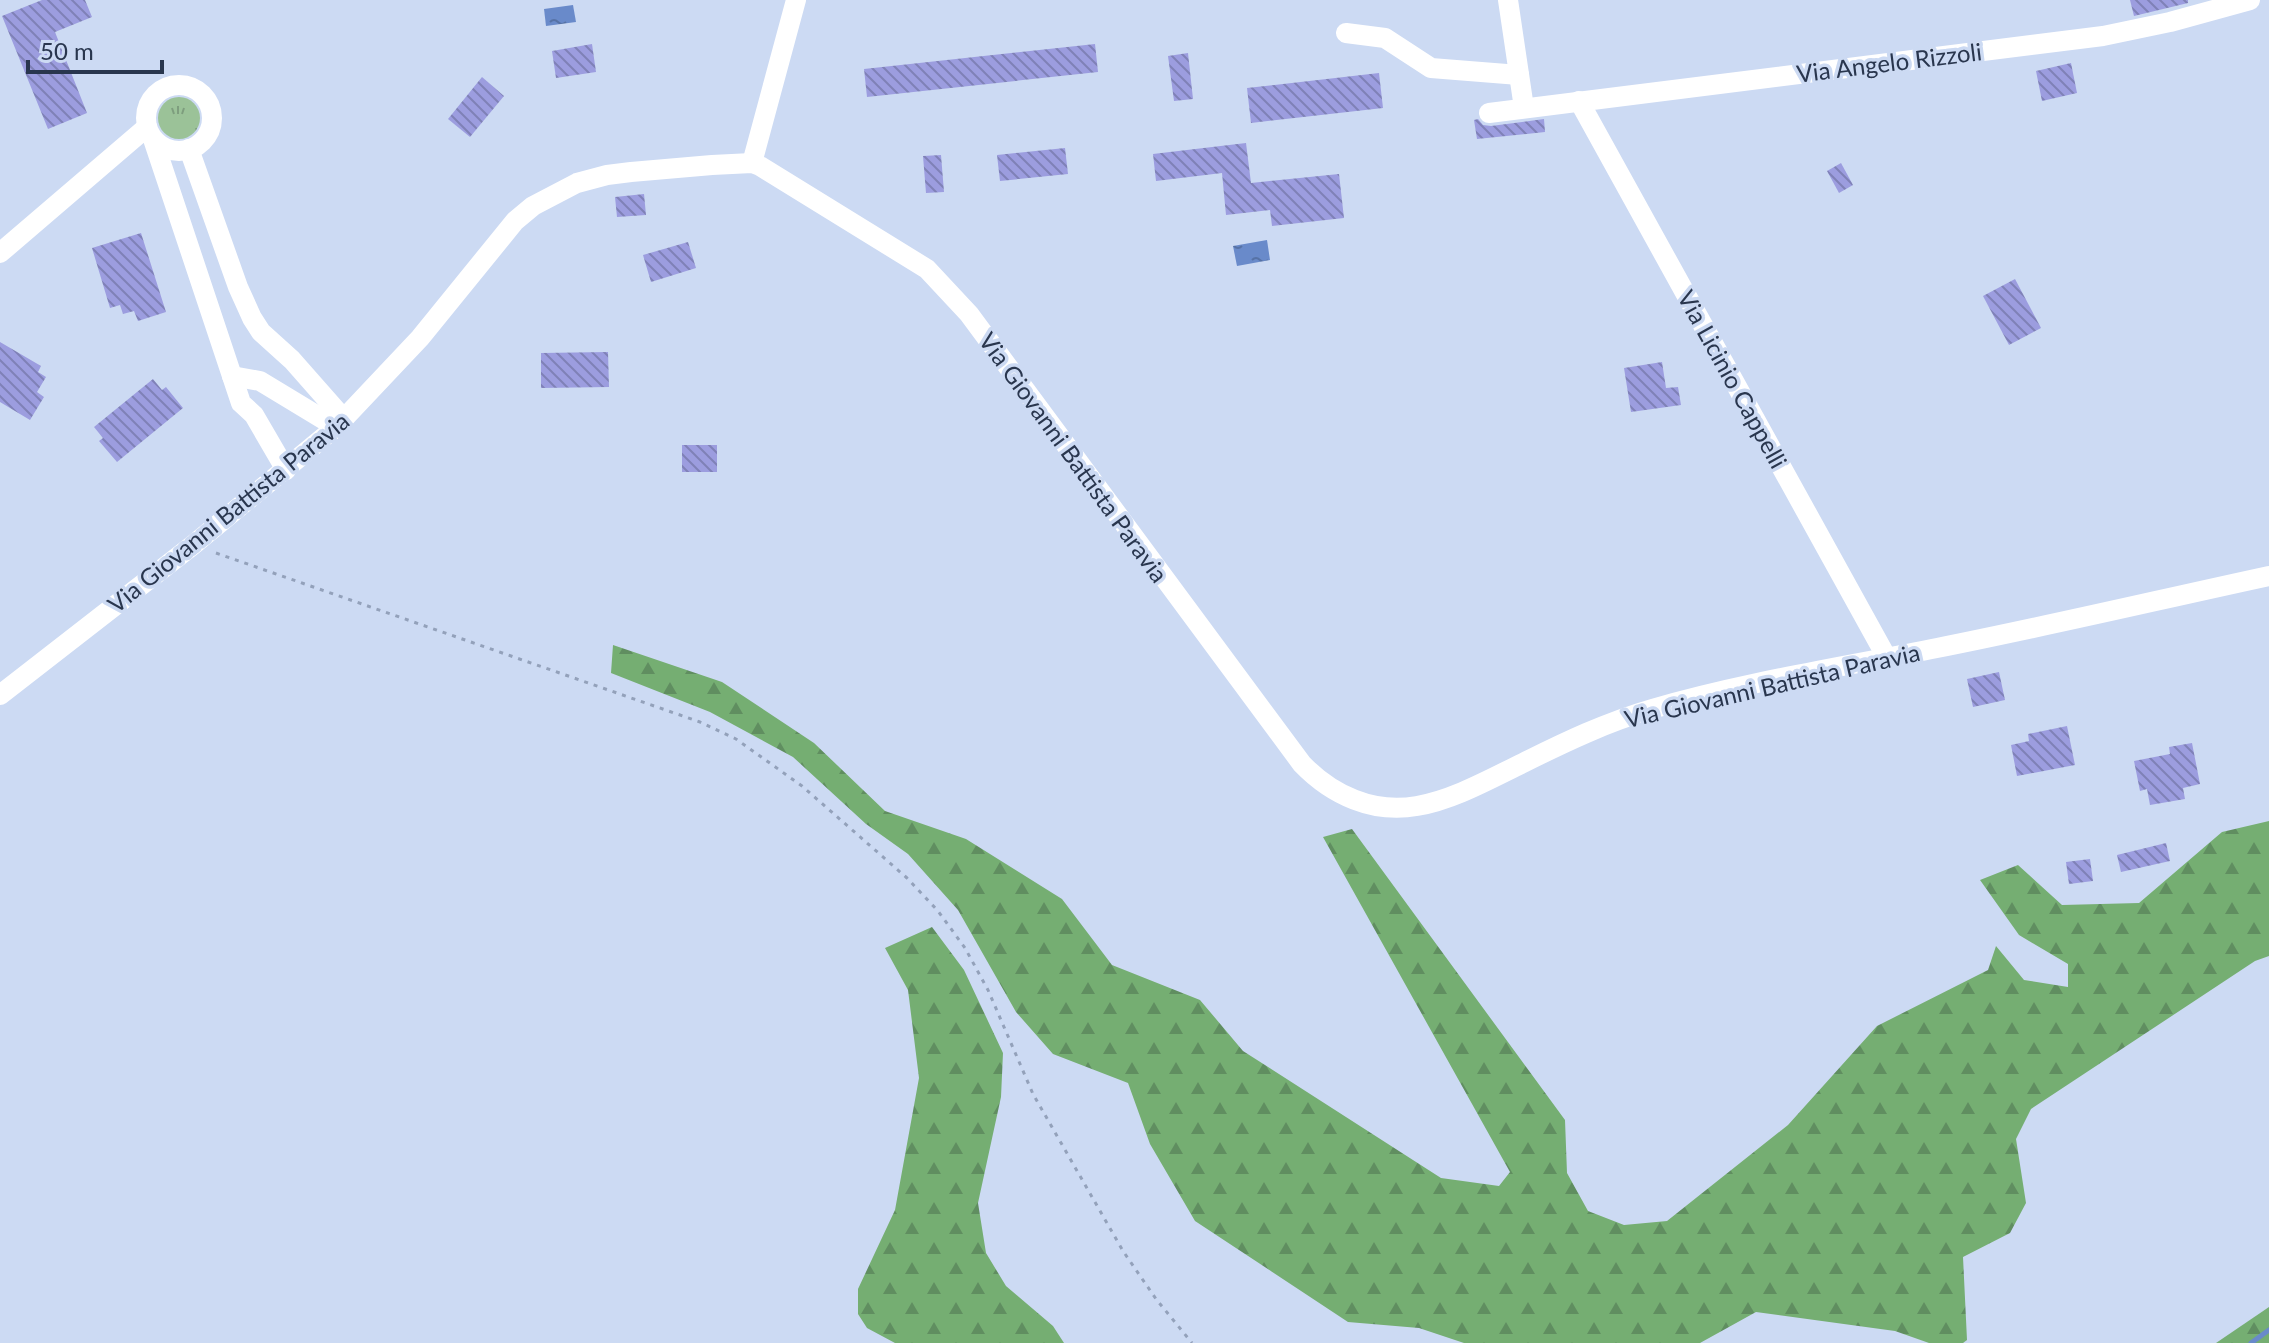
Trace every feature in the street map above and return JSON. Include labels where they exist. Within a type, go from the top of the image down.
[{"type":"street","points":[[752,163],[796,0]]},
{"type":"street","points":[[1508,0],[1524,108]]},
{"type":"street","name":"Via Angelo Rizzoli","points":[[1489,113],[2103,36],[2250,0]]},
{"type":"street","points":[[1346,33],[1385,38],[1431,68],[1519,75]]},
{"type":"street","points":[[150,133],[163,147],[176,151],[200,143],[212,121],[204,96],[182,84],[169,86],[157,92],[149,102],[146,115],[150,133],[241,403],[254,415],[286,470]]},
{"type":"street","name":"Via Licinio Cappelli","points":[[1579,101],[1887,658]]},
{"type":"street","points":[[0,253],[150,133]]},
{"type":"street","points":[[189,149],[252,318],[261,332],[292,360],[340,423]]},
{"type":"street","name":"Via Giovanni Battista Paravia","points":[[0,695],[193,545],[340,423],[420,338],[501,236],[533,206],[577,183],[607,175],[752,163],[927,269],[947,288],[1302,764],[1316,778],[1346,797],[1383,808],[1417,806],[1484,782],[1574,737],[1626,717],[1738,689],[2269,576]]},
{"type":"street","points":[[232,376],[260,381],[340,423]]},
{"type":"path","points":[[193,545],[700,722],[736,739],[802,786],[907,878],[938,911],[965,948],[988,990],[1033,1094],[1123,1251],[1156,1299],[1192,1343]]},
{"type":"green space","points":[[179,97],[194,103],[200,118],[194,133],[179,139],[164,133],[158,118],[164,103]]},
{"type":"green space","points":[[613,645],[722,682],[814,743],[885,811],[966,839],[1062,899],[1112,965],[1200,1000],[1243,1051],[1441,1178],[1499,1186],[1510,1172],[1323,837],[1352,829],[1565,1120],[1567,1173],[1588,1211],[1624,1225],[1667,1221],[1788,1125],[1877,1026],[1988,970],[1996,946],[2024,980],[2068,987],[2068,964],[2019,935],[1980,880],[2018,865],[2062,905],[2139,903],[2222,832],[2269,821],[2269,956],[2255,961],[2031,1109],[2016,1139],[2026,1203],[2010,1233],[1963,1257],[1967,1340],[1963,1343],[1929,1343],[1895,1331],[1756,1312],[1700,1343],[1464,1343],[1419,1328],[1348,1322],[1195,1221],[1150,1144],[1128,1083],[1053,1054],[1016,1012],[958,910],[908,854],[866,824],[793,757],[710,712],[611,673]]},
{"type":"green space","points":[[932,927],[964,970],[1003,1053],[1001,1097],[978,1203],[986,1253],[1006,1286],[1053,1326],[1064,1343],[895,1343],[867,1328],[858,1314],[858,1289],[895,1210],[919,1078],[908,990],[885,948]]},
{"type":"green space","points":[[2269,1307],[2269,1343],[2216,1343]]},
{"type":"water","points":[[573,5],[576,22],[546,26],[544,9]]},
{"type":"water","points":[[1267,240],[1270,260],[1237,266],[1233,246]]},
{"type":"building","points":[[42,0],[85,0],[92,17],[55,32],[87,113],[48,129],[2,16]]},
{"type":"building","points":[[2130,0],[2188,0],[2188,3],[2134,16]]},
{"type":"building","points":[[592,44],[596,72],[556,78],[552,51]]},
{"type":"building","points":[[1095,44],[1098,72],[867,97],[864,69]]},
{"type":"building","points":[[1188,53],[1193,99],[1174,101],[1168,56]]},
{"type":"building","points":[[2071,63],[2077,93],[2042,101],[2036,71]]},
{"type":"building","points":[[1379,73],[1383,108],[1251,123],[1247,88]]},
{"type":"building","points":[[482,77],[504,96],[470,137],[448,119]]},
{"type":"building","points":[[1478,119],[1483,125],[1491,126],[1544,119],[1545,132],[1477,139],[1474,120]]},
{"type":"building","points":[[1246,143],[1251,183],[1339,174],[1344,218],[1272,226],[1270,210],[1226,215],[1222,173],[1156,181],[1153,154]]},
{"type":"building","points":[[1065,148],[1068,174],[1000,181],[997,155]]},
{"type":"building","points":[[941,155],[944,192],[926,193],[923,156]]},
{"type":"building","points":[[1841,163],[1853,185],[1839,193],[1827,171]]},
{"type":"building","points":[[644,194],[646,215],[617,217],[615,197]]},
{"type":"building","points":[[141,233],[166,312],[138,321],[134,311],[123,314],[120,305],[110,308],[92,248]]},
{"type":"building","points":[[688,242],[696,268],[651,282],[643,255]]},
{"type":"building","points":[[2015,279],[2041,328],[2009,345],[1983,296]]},
{"type":"building","points":[[0,342],[41,366],[38,372],[46,377],[37,392],[44,397],[30,420],[0,402]]},
{"type":"building","points":[[608,352],[609,387],[541,388],[541,353]]},
{"type":"building","points":[[1662,362],[1666,388],[1678,387],[1681,405],[1631,412],[1624,368]]},
{"type":"building","points":[[153,379],[162,390],[166,387],[183,408],[117,462],[99,441],[103,438],[94,427]]},
{"type":"building","points":[[682,445],[717,445],[717,472],[682,472]]},
{"type":"building","points":[[1999,672],[2005,700],[1973,707],[1967,679]]},
{"type":"building","points":[[2067,726],[2075,765],[2017,776],[2011,745],[2029,741],[2028,734]]},
{"type":"building","points":[[2192,743],[2200,784],[2183,788],[2185,799],[2150,805],[2147,789],[2140,791],[2134,761],[2170,754],[2169,747]]},
{"type":"building","points":[[2166,843],[2170,861],[2121,872],[2117,855]]},
{"type":"building","points":[[2090,859],[2093,881],[2069,884],[2066,862]]},
{"type":"waterway","points":[[2251,1343],[2269,1330]]}]
